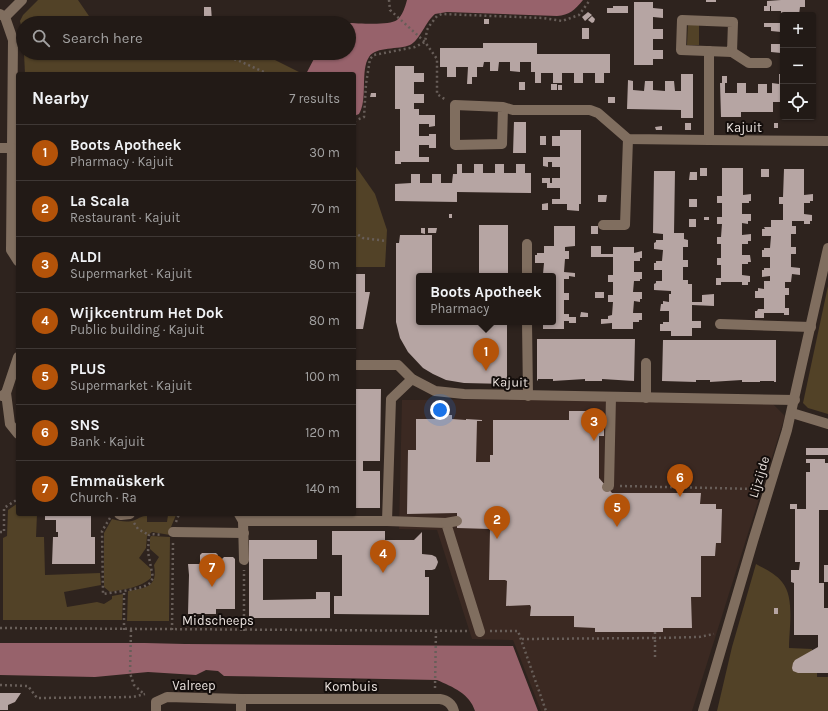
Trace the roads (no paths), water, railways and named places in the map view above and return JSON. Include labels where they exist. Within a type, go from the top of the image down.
[{"type":"street","points":[[16,258],[11,250],[13,40],[3,16],[22,0]]},
{"type":"street","points":[[732,52],[733,22],[682,20],[681,50],[732,52],[749,63],[767,63]]},
{"type":"street","name":"Kajuit","points":[[709,51],[709,140]]},
{"type":"street","points":[[503,106],[502,144],[455,145],[455,105],[503,106],[513,110],[590,110],[598,113],[628,139],[626,226],[603,225]]},
{"type":"street","name":"Kajuit","points":[[628,139],[828,141]]},
{"type":"street","points":[[0,148],[12,148]]},
{"type":"street","points":[[527,244],[527,273]]},
{"type":"street","name":"Lijzijde","points":[[703,711],[792,413],[828,248]]},
{"type":"street","points":[[720,324],[811,327]]},
{"type":"street","points":[[527,325],[528,396]]},
{"type":"street","points":[[16,362],[3,395],[10,424],[16,432]]},
{"type":"street","points":[[646,363],[646,398]]},
{"type":"street","name":"Kajuit","points":[[356,365],[398,365],[412,379],[435,391],[464,394],[795,400]]},
{"type":"street","points":[[387,521],[391,399],[412,379]]},
{"type":"street","points":[[608,486],[611,397]]},
{"type":"street","points":[[792,413],[828,424]]},
{"type":"street","points":[[244,560],[244,533],[241,518],[446,523],[457,521]]},
{"type":"street","points":[[446,523],[480,632]]},
{"type":"street","points":[[173,534],[244,533]]},
{"type":"street","name":"Valreep","points":[[156,707],[167,697],[241,699]]},
{"type":"street","name":"Kombuis","points":[[241,699],[440,698],[448,702],[454,711]]},
{"type":"street","points":[[241,699],[241,711]]},
{"type":"place","name":"Boots Apotheek","points":[[486,371]]},
{"type":"place","name":"ALDI","points":[[594,441]]},
{"type":"place","name":"SNS","points":[[680,497]]},
{"type":"place","name":"PLUS","points":[[617,527]]},
{"type":"place","name":"La Scala","points":[[497,539]]},
{"type":"place","name":"Wijkcentrum Het Dok","points":[[383,573]]},
{"type":"place","name":"Emmaüskerk","points":[[212,587]]}]
